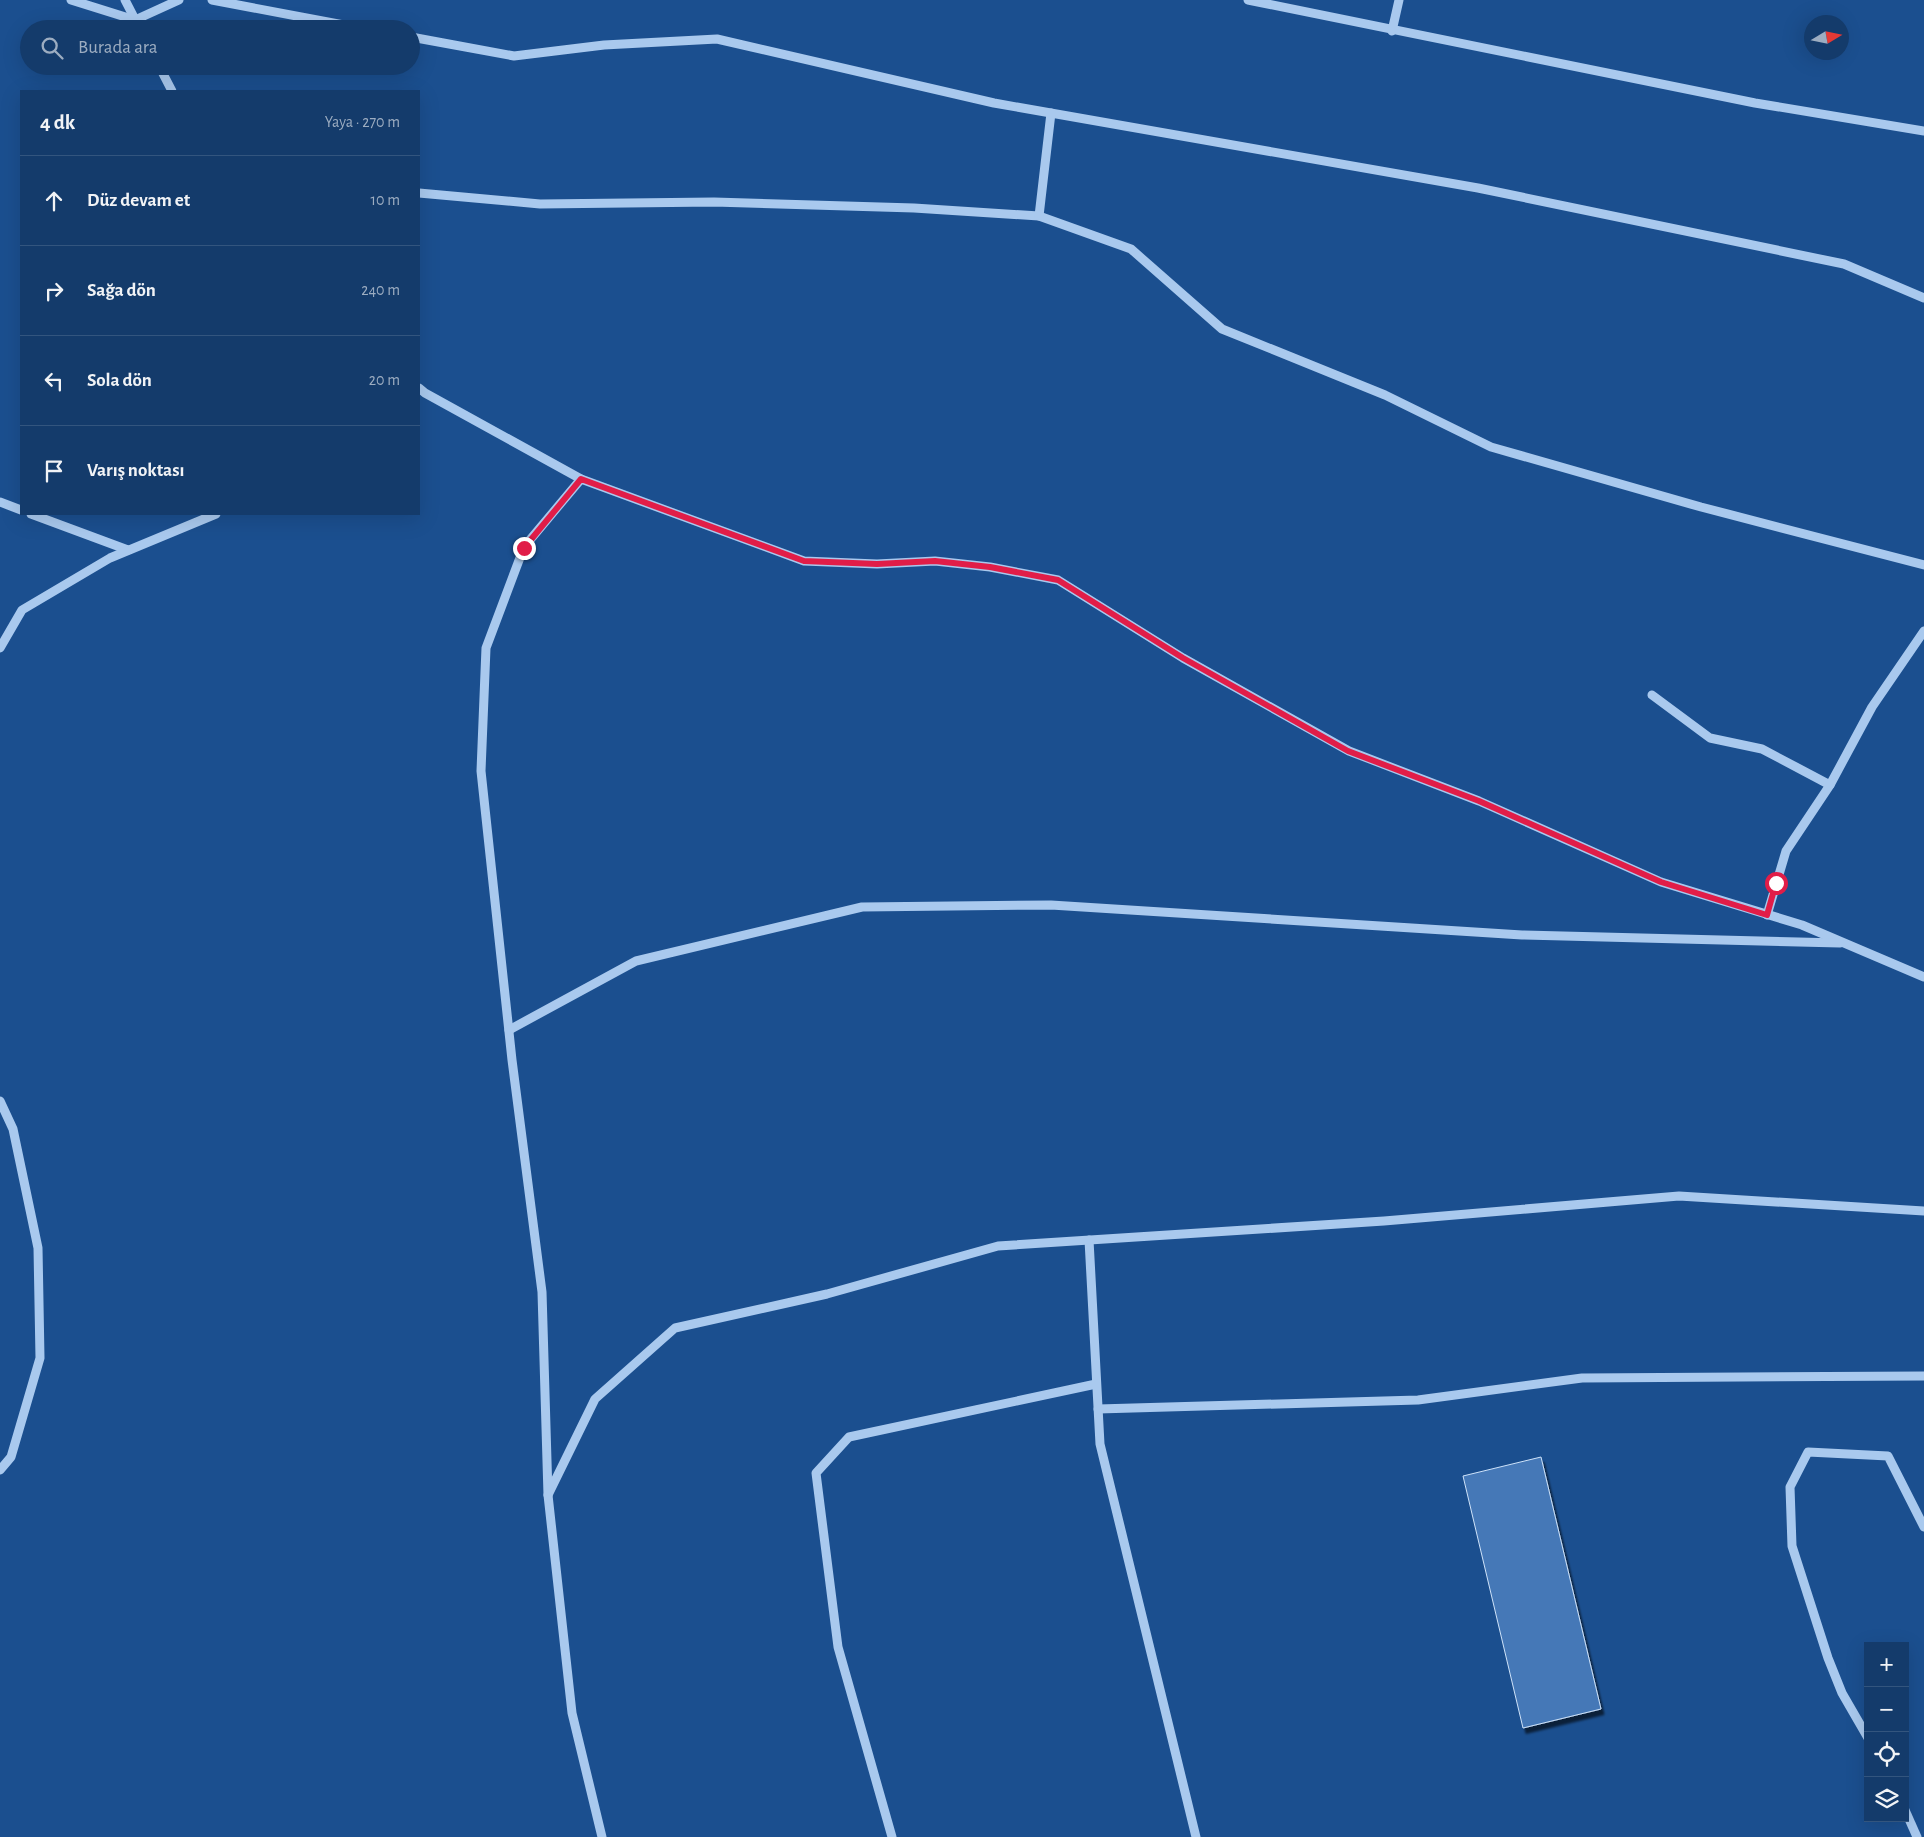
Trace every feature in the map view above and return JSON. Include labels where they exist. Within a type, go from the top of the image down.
[{"type":"street","points":[[71,0],[135,20],[179,0]]},
{"type":"street","points":[[125,0],[135,20]]},
{"type":"street","points":[[212,0],[318,20]]},
{"type":"street","points":[[1248,0],[1755,103],[1924,131]]},
{"type":"street","points":[[1392,30],[1399,0]]},
{"type":"street","points":[[420,39],[514,56],[604,45],[717,39],[994,103],[1478,188],[1844,264],[1924,298]]},
{"type":"street","points":[[164,75],[171,90]]},
{"type":"street","points":[[1039,216],[1051,113]]},
{"type":"street","points":[[420,193],[540,204],[714,202],[914,208],[1039,216],[1131,249],[1222,329],[1385,395],[1491,447],[1701,507],[1924,565]]},
{"type":"street","points":[[421,394],[581,479],[804,561],[877,564],[935,561],[990,567],[1058,580],[1183,658],[1348,751],[1479,801],[1661,882],[1802,925],[1924,976]]},
{"type":"street","points":[[581,479],[524,548],[486,648],[482,771],[509,1030],[542,1292],[548,1495],[572,1712],[602,1837]]},
{"type":"street","points":[[0,502],[20,510]]},
{"type":"street","points":[[34,515],[128,550]]},
{"type":"street","points":[[0,648],[22,610],[110,558],[214,515]]},
{"type":"street","points":[[1767,915],[1786,852],[1830,785],[1872,707],[1924,631]]},
{"type":"street","points":[[1652,695],[1710,738],[1762,748],[1830,785]]},
{"type":"street","points":[[509,1030],[636,961],[862,907],[1051,905],[1522,936],[1845,943]]},
{"type":"street","points":[[0,1101],[13,1129],[38,1248],[40,1358],[11,1457],[0,1470]]},
{"type":"street","points":[[548,1495],[595,1399],[675,1328],[827,1294],[998,1246],[1374,1222],[1679,1196],[1924,1211]]},
{"type":"street","points":[[1089,1240],[1100,1444],[1196,1837]]},
{"type":"street","points":[[1098,1409],[1418,1400],[1582,1378],[1924,1376]]},
{"type":"street","points":[[892,1837],[838,1647],[816,1473],[849,1437],[1096,1384]]},
{"type":"street","points":[[1865,1732],[1842,1693],[1828,1658],[1795,1556],[1792,1546],[1790,1488],[1808,1452],[1888,1456],[1924,1527]]},
{"type":"street","points":[[1909,1819],[1917,1837]]},
{"type":"building","points":[[1541,1457],[1601,1709],[1523,1728],[1463,1476]]},
{"type":"route","points":[[524,548],[581,479],[804,561],[877,564],[935,561],[990,567],[1058,580],[1183,658],[1278,709],[1348,751],[1479,801],[1661,882],[1767,915],[1776,883]]}]
